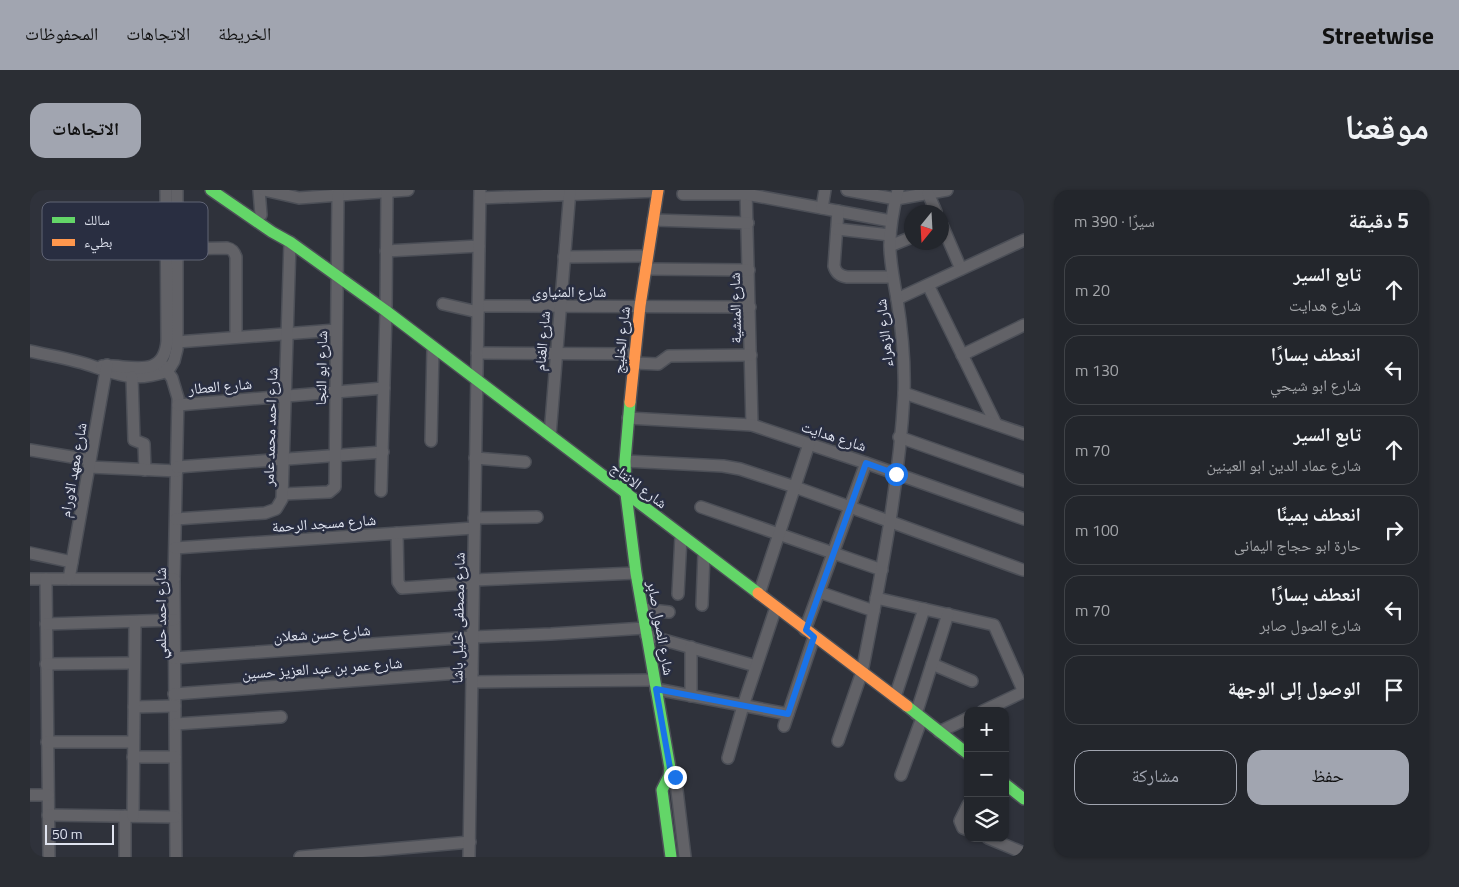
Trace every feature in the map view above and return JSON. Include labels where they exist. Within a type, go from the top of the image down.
[{"type":"main road","name":"شارع الانتاج","points":[[212,190],[272,232],[290,242],[386,311],[965,752]]},
{"type":"main road","name":"شارع الخليج","points":[[626,494],[625,461],[634,358],[645,269],[658,190]]},
{"type":"main road","name":"شارع الانتاج","points":[[227,191],[276,226],[290,242]]},
{"type":"main road","name":"شارع الصول صابر","points":[[626,494],[636,573],[670,768],[669,776],[662,790],[671,857]]},
{"type":"main road","points":[[1009,787],[1024,799]]},
{"type":"street","points":[[259,190],[260,215]]},
{"type":"street","points":[[264,190],[299,198],[408,190]]},
{"type":"street","points":[[480,194],[658,190]]},
{"type":"street","points":[[822,208],[825,190]]},
{"type":"street","points":[[847,190],[928,193],[947,190]]},
{"type":"street","points":[[381,491],[386,311],[386,191]]},
{"type":"street","name":"شارع الغنام","points":[[550,434],[570,192]]},
{"type":"street","points":[[683,194],[746,192],[783,196],[822,208],[891,221]]},
{"type":"street","name":"شارع المنشية","points":[[746,192],[752,425]]},
{"type":"street","name":"شارع الزهراء","points":[[838,741],[862,672],[891,522],[904,393],[903,355],[897,299],[892,277],[890,240],[891,221],[897,192]]},
{"type":"street","points":[[928,193],[933,205]]},
{"type":"street","name":"شارع ابو النجا","points":[[283,494],[329,492],[335,487],[338,194]]},
{"type":"street","name":"شارع مصطفى خليل باشا","points":[[469,857],[480,194]]},
{"type":"street","points":[[838,211],[834,266],[838,274],[847,277],[892,277]]},
{"type":"street","points":[[653,220],[748,223]]},
{"type":"street","points":[[837,229],[890,240],[904,238]]},
{"type":"street","points":[[949,241],[961,269]]},
{"type":"street","name":"شارع احمد محمد عامر","points":[[176,518],[271,512],[280,505],[283,494],[290,242]]},
{"type":"street","points":[[897,299],[961,269],[1023,244]]},
{"type":"street","points":[[386,251],[479,246]]},
{"type":"street","points":[[208,248],[231,249],[236,257],[236,337]]},
{"type":"street","points":[[564,257],[647,256]]},
{"type":"street","points":[[103,368],[140,368],[154,365],[160,362],[166,352],[166,260]]},
{"type":"street","points":[[30,351],[103,368],[132,377],[147,377],[168,371],[176,355],[178,342],[178,260]]},
{"type":"street","points":[[645,269],[749,270]]},
{"type":"street","points":[[928,285],[996,424]]},
{"type":"street","name":"شارع المنياوى","points":[[443,304],[478,309],[560,306],[750,307]]},
{"type":"street","points":[[962,355],[1024,325]]},
{"type":"street","points":[[178,342],[336,330]]},
{"type":"street","points":[[431,441],[433,347]]},
{"type":"street","points":[[477,353],[557,354],[634,358],[658,364],[669,356],[751,355]]},
{"type":"street","name":"شارع احمد حلمي","points":[[160,362],[168,371],[175,384],[178,405],[174,579],[176,857]]},
{"type":"street","name":"شارع معهد الاورام","points":[[68,579],[89,464],[103,368]]},
{"type":"street","points":[[132,377],[134,440],[144,444],[145,470]]},
{"type":"street","name":"شارع العطار","points":[[178,405],[384,388]]},
{"type":"street","points":[[904,393],[1024,434]]},
{"type":"street","name":"شارع هدايت","points":[[628,418],[752,425],[1024,519]]},
{"type":"street","points":[[899,437],[1024,481]]},
{"type":"street","points":[[759,594],[809,444]]},
{"type":"street","points":[[30,450],[89,464],[145,470],[177,470],[284,459],[382,452]]},
{"type":"street","points":[[475,458],[525,462]]},
{"type":"street","points":[[625,461],[731,468],[795,487],[1023,570]]},
{"type":"street","points":[[784,726],[810,633],[819,592],[866,463]]},
{"type":"street","points":[[701,506],[882,570]]},
{"type":"street","name":"شارع مسجد الرحمة","points":[[175,548],[397,533],[537,517]]},
{"type":"street","points":[[397,533],[398,582],[402,588],[636,573]]},
{"type":"street","points":[[678,594],[682,536]]},
{"type":"street","points":[[30,552],[72,562]]},
{"type":"street","points":[[702,605],[704,552]]},
{"type":"street","points":[[30,579],[174,579]]},
{"type":"street","points":[[46,579],[49,857]]},
{"type":"street","points":[[819,592],[874,611]]},
{"type":"street","points":[[876,598],[993,624],[1023,690],[991,707]]},
{"type":"street","points":[[728,758],[776,607]]},
{"type":"street","points":[[642,609],[669,612]]},
{"type":"street","points":[[895,697],[924,609]]},
{"type":"street","points":[[901,775],[948,614]]},
{"type":"street","points":[[46,624],[174,620]]},
{"type":"street","points":[[125,857],[133,757],[135,622]]},
{"type":"street","name":"شارع حسن شعلان","points":[[174,658],[473,637],[646,631],[756,666]]},
{"type":"street","points":[[691,696],[692,647]]},
{"type":"street","points":[[46,664],[134,663]]},
{"type":"street","points":[[932,664],[972,681]]},
{"type":"street","name":"شارع عمر بن عبد العزيز حسين","points":[[174,694],[472,677],[655,685],[691,696],[788,714]]},
{"type":"street","points":[[134,707],[174,706]]},
{"type":"street","points":[[176,724],[281,717]]},
{"type":"street","points":[[939,732],[964,720]]},
{"type":"street","points":[[47,742],[133,742]]},
{"type":"street","points":[[133,757],[175,757]]},
{"type":"street","name":"شارع الصول صابر","points":[[670,768],[676,782],[685,857]]},
{"type":"street","points":[[30,795],[48,795]]},
{"type":"street","points":[[964,813],[960,825],[964,828]]},
{"type":"street","points":[[48,815],[175,817]]},
{"type":"street","points":[[300,857],[470,842]]},
{"type":"street","points":[[998,842],[1024,853]]},
{"type":"traffic: fast","points":[[211,190],[272,232],[290,242],[386,311],[758,593]]},
{"type":"traffic: fast","points":[[630,402],[625,461],[626,494],[636,573],[670,768],[669,776],[662,790],[671,857]]},
{"type":"traffic: fast","points":[[907,706],[965,752]]},
{"type":"traffic: fast","points":[[1009,787],[1024,799]]},
{"type":"traffic: slow","points":[[630,402],[640,306],[658,190]]},
{"type":"traffic: slow","points":[[758,593],[907,706]]},
{"type":"route","points":[[675,777],[670,768],[656,689],[788,714],[814,637],[806,630],[866,463],[896,474]]}]
